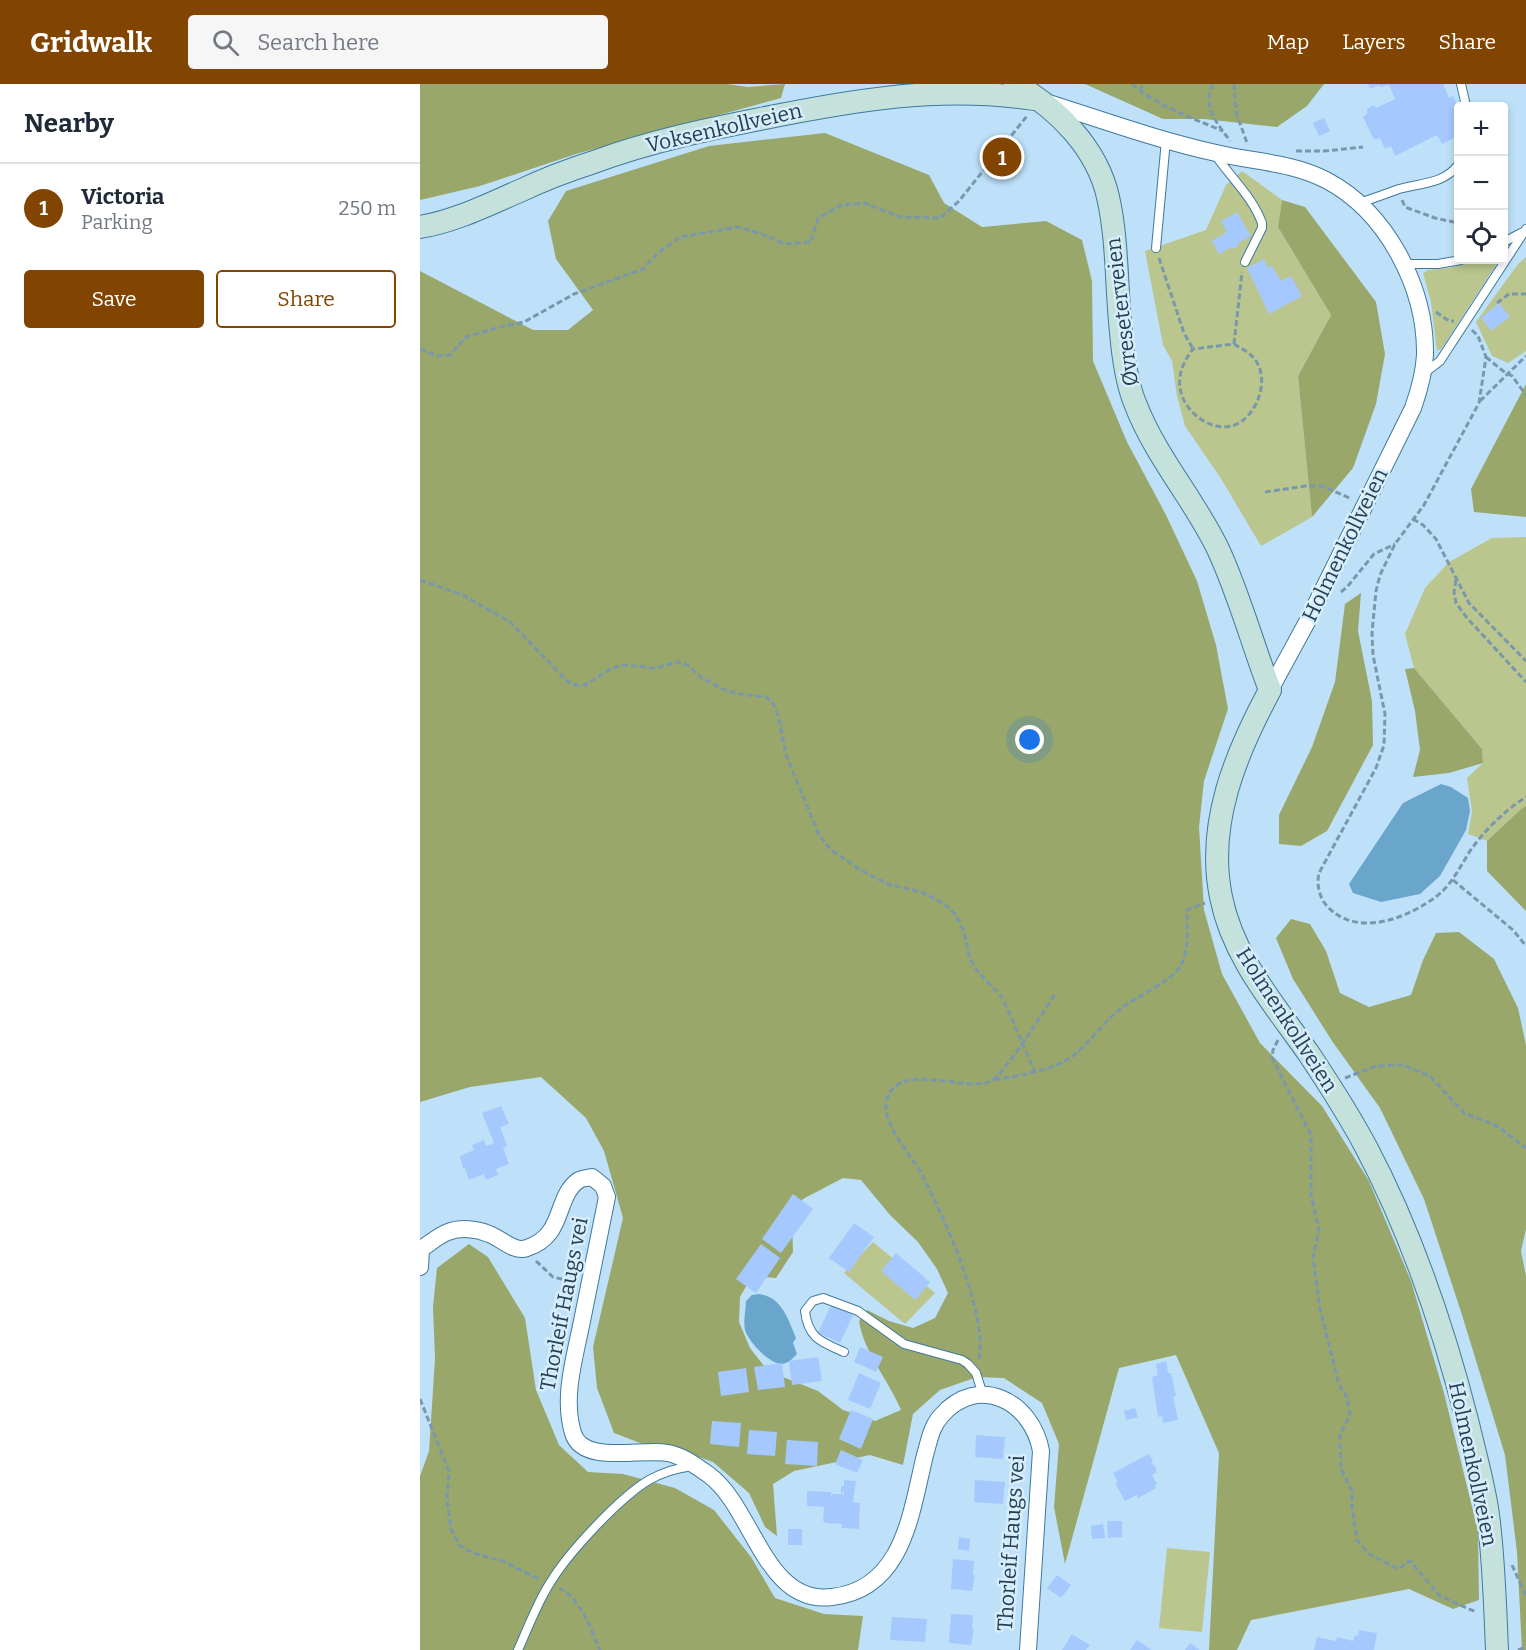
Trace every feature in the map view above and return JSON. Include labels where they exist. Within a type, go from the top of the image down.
[{"type":"main road","name":"Øvreseterveien","points":[[1016,84],[1041,100],[1075,133],[1096,164],[1111,216],[1123,351],[1134,401],[1148,433],[1218,549],[1270,690]]},
{"type":"main road","name":"Voksenkollveien","points":[[420,227],[468,213],[534,184],[602,159],[654,143],[752,121],[833,105],[945,92],[998,94],[1041,100]]},
{"type":"main road","name":"Holmenkollveien","points":[[1270,690],[1245,739],[1226,791],[1221,814],[1217,857],[1221,898],[1242,954],[1265,993],[1329,1084],[1380,1174],[1435,1309],[1463,1403],[1486,1503],[1492,1550],[1497,1650]]},
{"type":"street","name":"Holmenkollveien","points":[[1041,100],[1214,153],[1249,154],[1297,168],[1341,189],[1380,227],[1403,264],[1418,302],[1424,342],[1422,374],[1413,408],[1270,690]]},
{"type":"street","name":"Thorleif Haugs vei","points":[[524,1250],[539,1242],[554,1229],[569,1192],[579,1180],[592,1177],[603,1186],[608,1197],[571,1377],[568,1410],[573,1436],[580,1444],[594,1452],[671,1454],[696,1465],[716,1480],[734,1504],[768,1560],[788,1585],[807,1596],[818,1598],[851,1594],[880,1576],[902,1544],[928,1444],[940,1416],[959,1401],[971,1397],[983,1395],[1004,1398],[1012,1403],[1029,1419],[1039,1440],[1041,1462],[1028,1650]]},
{"type":"street","points":[[420,1267],[420,1249],[448,1232],[473,1229],[491,1234],[510,1246],[524,1250]]},
{"type":"lane","points":[[1461,84],[1465,102]]},
{"type":"lane","points":[[1156,248],[1166,140]]},
{"type":"lane","points":[[1214,153],[1229,176],[1246,195],[1262,224],[1245,262]]},
{"type":"lane","points":[[1358,204],[1397,190],[1430,182],[1454,170]]},
{"type":"lane","points":[[1508,239],[1524,231]]},
{"type":"lane","points":[[1422,374],[1440,361],[1524,231]]},
{"type":"lane","points":[[1403,264],[1438,264],[1454,261]]},
{"type":"lane","points":[[844,1352],[818,1341],[807,1324],[805,1311],[813,1301],[823,1298],[858,1311],[904,1344],[962,1360],[973,1368],[983,1395]]},
{"type":"lane","points":[[518,1650],[549,1583],[576,1547],[630,1494],[649,1480],[672,1469],[696,1465]]},
{"type":"path","points":[[1132,84],[1140,91],[1177,111],[1223,131]]},
{"type":"path","points":[[1140,91],[1143,84]]},
{"type":"path","points":[[1213,84],[1209,91],[1209,102],[1214,118],[1230,140],[1249,154]]},
{"type":"path","points":[[1234,84],[1236,112],[1249,154]]},
{"type":"path","points":[[420,349],[437,356],[450,355],[466,338],[524,322],[574,294],[643,269],[657,254],[680,237],[738,227],[784,244],[810,242],[818,218],[841,205],[865,203],[900,217],[940,218],[959,201],[1041,100]]},
{"type":"path","points":[[1230,140],[1249,154]]},
{"type":"path","points":[[1290,151],[1325,151],[1363,147]]},
{"type":"path","points":[[1397,190],[1405,207],[1454,222]]},
{"type":"path","points":[[1156,248],[1180,323],[1193,349]]},
{"type":"path","points":[[1234,344],[1245,262]]},
{"type":"path","points":[[1497,303],[1509,294],[1526,294]]},
{"type":"path","points":[[1418,302],[1449,321],[1465,323],[1478,336],[1486,357],[1479,402]]},
{"type":"path","points":[[1234,344],[1258,363],[1262,385],[1250,412],[1239,423],[1227,426],[1198,419],[1184,400],[1180,382],[1180,373],[1187,356],[1193,349],[1234,344]]},
{"type":"path","points":[[1526,356],[1479,402],[1424,505],[1395,544],[1380,575],[1372,633],[1373,655],[1385,714],[1384,745],[1376,768],[1319,873],[1318,887],[1323,900],[1332,911],[1348,920],[1368,923],[1401,917],[1438,895],[1453,880],[1485,832],[1510,807],[1526,797]]},
{"type":"path","points":[[1486,357],[1512,376],[1526,395]]},
{"type":"path","points":[[1265,492],[1322,486],[1365,504]]},
{"type":"path","points":[[1413,519],[1423,525],[1436,539],[1469,603],[1526,661]]},
{"type":"path","points":[[1321,593],[1340,593],[1374,554],[1395,544]]},
{"type":"path","points":[[1456,578],[1454,592],[1456,603],[1526,682]]},
{"type":"path","points":[[420,580],[463,595],[510,622],[568,682],[576,685],[585,685],[612,668],[624,665],[655,668],[678,662],[687,665],[702,678],[725,690],[766,697],[773,703],[779,719],[786,755],[819,835],[831,850],[864,872],[888,884],[922,892],[946,904],[956,915],[964,933],[970,959],[978,973],[1002,997],[1035,1072]]},
{"type":"path","points":[[1453,880],[1514,930],[1526,946]]},
{"type":"path","points":[[973,1368],[980,1358],[979,1325],[958,1254],[922,1174],[891,1126],[886,1113],[887,1098],[894,1088],[906,1081],[921,1078],[973,1085],[1035,1072],[1062,1063],[1079,1051],[1121,1008],[1179,968],[1187,944],[1187,909],[1221,898]]},
{"type":"path","points":[[993,1080],[1009,1062],[1056,993]]},
{"type":"path","points":[[1293,1032],[1277,1041],[1272,1058],[1311,1135],[1311,1195],[1319,1230],[1312,1257],[1320,1309],[1339,1386],[1347,1397],[1350,1415],[1341,1435],[1341,1469],[1352,1491],[1357,1540],[1369,1554],[1398,1569],[1410,1561],[1440,1596],[1496,1621]]},
{"type":"path","points":[[1341,1080],[1376,1066],[1403,1065],[1430,1076],[1464,1113],[1497,1126],[1526,1148]]},
{"type":"path","points":[[524,1250],[553,1277],[575,1282],[588,1294]]},
{"type":"path","points":[[420,1399],[449,1471],[447,1500],[451,1529],[460,1546],[473,1554],[502,1561],[566,1591],[579,1608],[600,1650]]},
{"type":"path","points":[[1509,1558],[1526,1596]]},
{"type":"path","points":[[1518,1650],[1526,1647]]},
{"type":"green space","points":[[420,84],[727,84],[748,87],[785,84],[781,98],[576,154],[480,186],[420,200]]},
{"type":"green space","points":[[1085,84],[1324,84],[1307,106],[1277,127],[1204,119],[1163,119]]},
{"type":"green space","points":[[825,133],[929,175],[944,203],[982,227],[1046,221],[1082,240],[1092,281],[1093,361],[1127,442],[1166,515],[1197,581],[1216,645],[1228,709],[1204,781],[1199,827],[1204,910],[1222,974],[1260,1043],[1322,1106],[1369,1181],[1411,1281],[1444,1393],[1478,1531],[1479,1600],[1453,1609],[1409,1589],[1251,1620],[1237,1650],[1209,1650],[1219,1453],[1176,1355],[1119,1368],[1065,1564],[1054,1507],[1059,1444],[1042,1403],[1004,1378],[977,1377],[940,1390],[913,1414],[903,1465],[870,1455],[794,1471],[773,1484],[777,1536],[765,1527],[749,1493],[713,1462],[676,1449],[648,1446],[614,1433],[597,1388],[593,1347],[623,1218],[604,1151],[586,1118],[541,1077],[470,1087],[420,1102],[420,271],[533,330],[568,330],[593,310],[556,259],[548,221],[566,191],[709,146]],"holes":[[[843,1178],[861,1180],[890,1215],[918,1242],[937,1269],[948,1293],[935,1318],[913,1328],[889,1321],[867,1310],[859,1321],[871,1355],[901,1410],[875,1421],[843,1410],[818,1391],[768,1371],[750,1348],[739,1322],[740,1297],[752,1276],[776,1278],[793,1252],[792,1217],[803,1199]]]},
{"type":"green space","points":[[1242,171],[1282,200],[1278,227],[1331,315],[1298,376],[1312,517],[1261,546],[1220,477],[1185,426],[1177,396],[1172,361],[1163,345],[1145,251],[1206,230],[1226,185]]},
{"type":"green space","points":[[1282,200],[1305,207],[1376,302],[1385,354],[1376,404],[1353,468],[1312,517],[1298,376],[1331,315],[1278,227]]},
{"type":"green space","points":[[1526,257],[1526,351],[1508,363],[1492,356],[1476,322],[1518,264]]},
{"type":"green space","points":[[1464,264],[1496,264],[1442,348],[1437,351],[1431,302],[1423,273],[1428,270]]},
{"type":"green space","points":[[1526,384],[1526,517],[1474,512],[1471,489]]},
{"type":"green space","points":[[1526,537],[1526,806],[1487,841],[1468,834],[1472,812],[1467,778],[1483,763],[1482,749],[1414,668],[1405,634],[1425,588],[1449,562],[1492,538]]},
{"type":"green space","points":[[1361,593],[1358,631],[1372,701],[1373,745],[1327,831],[1301,846],[1279,844],[1279,815],[1312,747],[1335,682],[1345,604]]},
{"type":"green space","points":[[1414,668],[1482,749],[1483,763],[1449,773],[1413,777],[1420,750],[1415,711],[1405,669]]},
{"type":"green space","points":[[1526,806],[1526,911],[1487,871],[1487,841]]},
{"type":"green space","points":[[1291,919],[1310,924],[1326,951],[1340,993],[1369,1007],[1411,995],[1423,960],[1436,933],[1459,932],[1494,959],[1518,1008],[1526,1045],[1526,1229],[1521,1251],[1526,1276],[1526,1650],[1522,1650],[1517,1552],[1505,1455],[1462,1315],[1424,1199],[1380,1108],[1332,1041],[1293,979],[1276,938]]},
{"type":"green space","points":[[873,1242],[935,1293],[905,1324],[844,1273]]},
{"type":"green space","points":[[469,1244],[488,1257],[525,1318],[536,1390],[559,1445],[588,1472],[623,1474],[675,1488],[714,1510],[751,1557],[775,1598],[824,1614],[863,1616],[858,1650],[420,1650],[420,1476],[429,1451],[435,1359],[433,1307],[437,1268]]},
{"type":"green space","points":[[1167,1548],[1210,1552],[1202,1632],[1159,1628]]},
{"type":"water","points":[[1441,784],[1451,787],[1468,798],[1470,811],[1466,830],[1440,876],[1420,894],[1381,902],[1353,893],[1349,884],[1403,803]]},
{"type":"water","points":[[759,1294],[779,1304],[796,1338],[793,1343],[797,1354],[782,1364],[765,1356],[755,1346],[745,1330],[746,1301],[752,1295]]},
{"type":"building","points":[[1368,84],[1443,84],[1449,98],[1453,96],[1456,102],[1454,138],[1442,144],[1437,135],[1395,156],[1391,146],[1385,149],[1380,138],[1374,140],[1363,117],[1367,114],[1367,109],[1374,105],[1376,108],[1395,99],[1389,85],[1380,87],[1379,85],[1370,89]]},
{"type":"building","points":[[1324,118],[1330,131],[1319,136],[1313,123]]},
{"type":"building","points":[[1237,212],[1251,236],[1237,244],[1239,246],[1234,249],[1232,247],[1219,254],[1212,241],[1227,232],[1221,221]]},
{"type":"building","points":[[1264,259],[1268,268],[1272,266],[1281,281],[1291,276],[1302,296],[1269,314],[1247,268]]},
{"type":"building","points":[[1499,303],[1510,317],[1491,331],[1481,318]]},
{"type":"building","points":[[501,1106],[509,1124],[500,1127],[507,1146],[503,1148],[509,1164],[496,1169],[498,1175],[486,1180],[484,1174],[469,1180],[460,1156],[474,1150],[472,1145],[484,1140],[486,1146],[494,1143],[482,1113]]},
{"type":"building","points":[[793,1194],[813,1209],[781,1253],[762,1239]]},
{"type":"building","points":[[854,1223],[874,1237],[849,1272],[829,1258]]},
{"type":"building","points":[[761,1244],[780,1258],[756,1293],[736,1279]]},
{"type":"building","points":[[896,1253],[930,1282],[915,1300],[881,1271]]},
{"type":"building","points":[[831,1305],[853,1315],[840,1343],[818,1333]]},
{"type":"building","points":[[860,1347],[883,1357],[876,1372],[854,1362]]},
{"type":"building","points":[[818,1357],[822,1381],[792,1385],[789,1361]]},
{"type":"building","points":[[1166,1361],[1176,1396],[1173,1397],[1178,1420],[1163,1423],[1162,1416],[1158,1417],[1152,1377],[1158,1375],[1156,1364]]},
{"type":"building","points":[[782,1363],[785,1387],[758,1390],[754,1367]]},
{"type":"building","points":[[746,1368],[749,1392],[721,1396],[718,1372]]},
{"type":"building","points":[[859,1373],[881,1383],[870,1409],[848,1400]]},
{"type":"building","points":[[1135,1408],[1138,1417],[1126,1420],[1124,1411]]},
{"type":"building","points":[[851,1410],[873,1419],[861,1449],[839,1439]]},
{"type":"building","points":[[712,1421],[741,1423],[739,1447],[710,1444]]},
{"type":"building","points":[[749,1430],[777,1432],[775,1456],[747,1454]]},
{"type":"building","points":[[976,1435],[1005,1437],[1003,1459],[975,1457]]},
{"type":"building","points":[[787,1440],[818,1442],[817,1466],[785,1464]]},
{"type":"building","points":[[841,1450],[863,1460],[857,1473],[835,1464]]},
{"type":"building","points":[[1149,1454],[1153,1461],[1151,1462],[1157,1469],[1155,1470],[1157,1472],[1152,1475],[1157,1484],[1156,1488],[1138,1498],[1137,1495],[1125,1501],[1115,1483],[1118,1482],[1113,1473]]},
{"type":"building","points":[[844,1480],[856,1481],[853,1502],[860,1503],[859,1529],[842,1528],[842,1524],[826,1523],[823,1521],[824,1507],[807,1506],[807,1491],[831,1492],[831,1497],[832,1494],[843,1494],[844,1497],[843,1488],[843,1493],[841,1493],[841,1486],[844,1486]]},
{"type":"building","points":[[975,1480],[1005,1482],[1003,1504],[974,1502]]},
{"type":"building","points":[[1107,1521],[1122,1521],[1122,1537],[1108,1538]]},
{"type":"building","points":[[1103,1524],[1105,1538],[1092,1539],[1091,1526]]},
{"type":"building","points":[[788,1529],[802,1529],[802,1545],[788,1545]]},
{"type":"building","points":[[959,1537],[970,1539],[969,1551],[958,1549]]},
{"type":"building","points":[[953,1559],[974,1561],[973,1575],[975,1575],[972,1591],[951,1589]]},
{"type":"building","points":[[1057,1575],[1071,1585],[1061,1598],[1047,1588]]},
{"type":"building","points":[[951,1614],[973,1615],[972,1629],[974,1629],[971,1645],[949,1643]]},
{"type":"building","points":[[892,1617],[927,1619],[925,1642],[890,1640]]},
{"type":"building","points":[[1359,1630],[1377,1633],[1374,1650],[1314,1650],[1317,1637],[1336,1641],[1337,1637],[1353,1641],[1355,1635],[1358,1636]]},
{"type":"building","points":[[1072,1634],[1090,1645],[1086,1650],[1062,1650]]},
{"type":"building","points":[[1137,1640],[1152,1650],[1130,1650]]},
{"type":"building","points":[[1190,1643],[1200,1650],[1185,1650]]},
{"type":"place","name":"Victoria","points":[[1002,157]]}]
